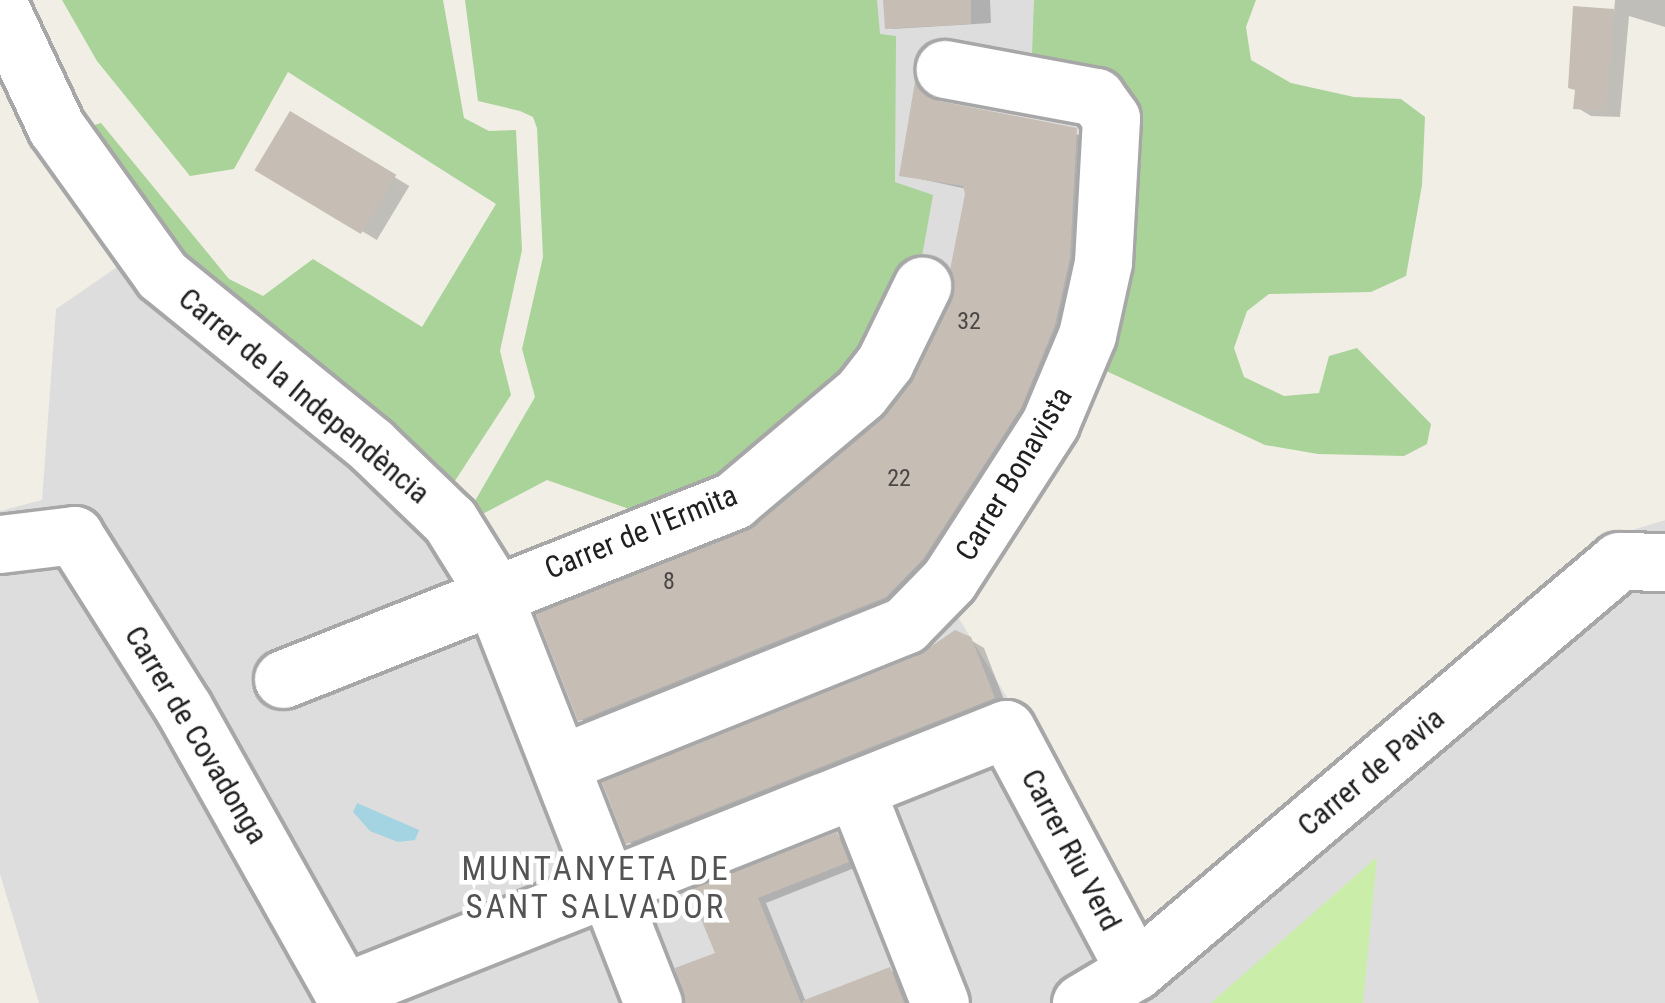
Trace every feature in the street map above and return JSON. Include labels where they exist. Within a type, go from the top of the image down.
[{"type":"street","name":"Carrer de la Independència","points":[[0,8],[56,127],[162,275],[371,446],[450,521],[493,598],[653,1003]]},
{"type":"street","name":"Carrer Bonavista","points":[[562,763],[889,636],[932,603],[1050,423],[1087,335],[1103,262],[1113,133],[1105,103],[1096,97],[945,69]]},
{"type":"street","name":"Carrer de l'Ermita","points":[[284,679],[493,598],[519,581],[734,500],[861,394],[885,362],[922,286]]},
{"type":"street","name":"Carrer de Covadonga","points":[[0,544],[74,535],[184,709],[347,998]]},
{"type":"street","name":"Carrer de Pavia","points":[[1083,1002],[1136,971],[1619,561],[1665,562]]},
{"type":"street","name":"Carrer Riu Verd","points":[[856,791],[1006,729],[1136,971]]},
{"type":"street","points":[[347,998],[856,791],[940,1003]]},
{"type":"shaded area","points":[[864,0],[1039,0],[1135,85],[1141,178],[1111,359],[1048,477],[958,617],[1149,930],[1623,533],[1665,520],[1665,1003],[39,1003],[0,874],[0,511],[42,500],[56,309],[123,263],[496,562],[659,504],[889,174]]},
{"type":"green space","points":[[62,0],[443,0],[464,118],[489,131],[516,130],[522,250],[500,351],[511,395],[449,490],[169,256],[88,127],[101,123],[229,279],[263,296],[313,259],[422,327],[496,204],[288,72],[234,169],[190,176],[97,61]]},
{"type":"green space","points":[[465,0],[877,0],[880,34],[896,36],[895,182],[933,195],[919,273],[879,359],[713,487],[632,510],[547,480],[475,518],[472,506],[535,397],[522,349],[543,257],[537,128],[533,117],[520,111],[478,101]]},
{"type":"green space","points":[[1034,0],[1256,0],[1246,27],[1251,60],[1291,83],[1354,97],[1401,99],[1425,117],[1422,185],[1406,276],[1371,292],[1269,294],[1247,311],[1234,348],[1244,377],[1284,396],[1319,393],[1329,356],[1357,348],[1431,424],[1427,444],[1404,456],[1318,454],[1265,445],[1102,369],[1137,181],[1129,92],[1031,82]]},
{"type":"green space","points":[[1377,857],[1363,1003],[1211,1003]]},
{"type":"water","points":[[357,803],[419,830],[415,840],[398,842],[370,831],[353,812]]},
{"type":"building","points":[[883,0],[971,0],[971,24],[885,29]]},
{"type":"building","points":[[1573,6],[1614,9],[1606,111],[1573,109],[1575,90],[1568,88]]},
{"type":"building","points":[[915,82],[939,101],[1077,128],[1070,258],[1055,325],[1021,408],[923,559],[886,597],[578,721],[536,614],[755,526],[882,418],[914,377],[952,299],[950,270],[965,194],[963,186],[899,176]]},
{"type":"building","points":[[290,111],[396,175],[361,234],[254,170]]},
{"type":"building","points":[[955,630],[971,637],[995,698],[626,844],[602,782],[917,656]]},
{"type":"building","points":[[837,832],[849,862],[758,898],[801,1003],[685,1003],[675,968],[715,953],[689,890]]},
{"type":"building","points":[[890,967],[904,1003],[802,1001]]},
{"type":"district","name":"MUNTANYETA DE SANT SALVADOR","points":[[596,888]]}]
